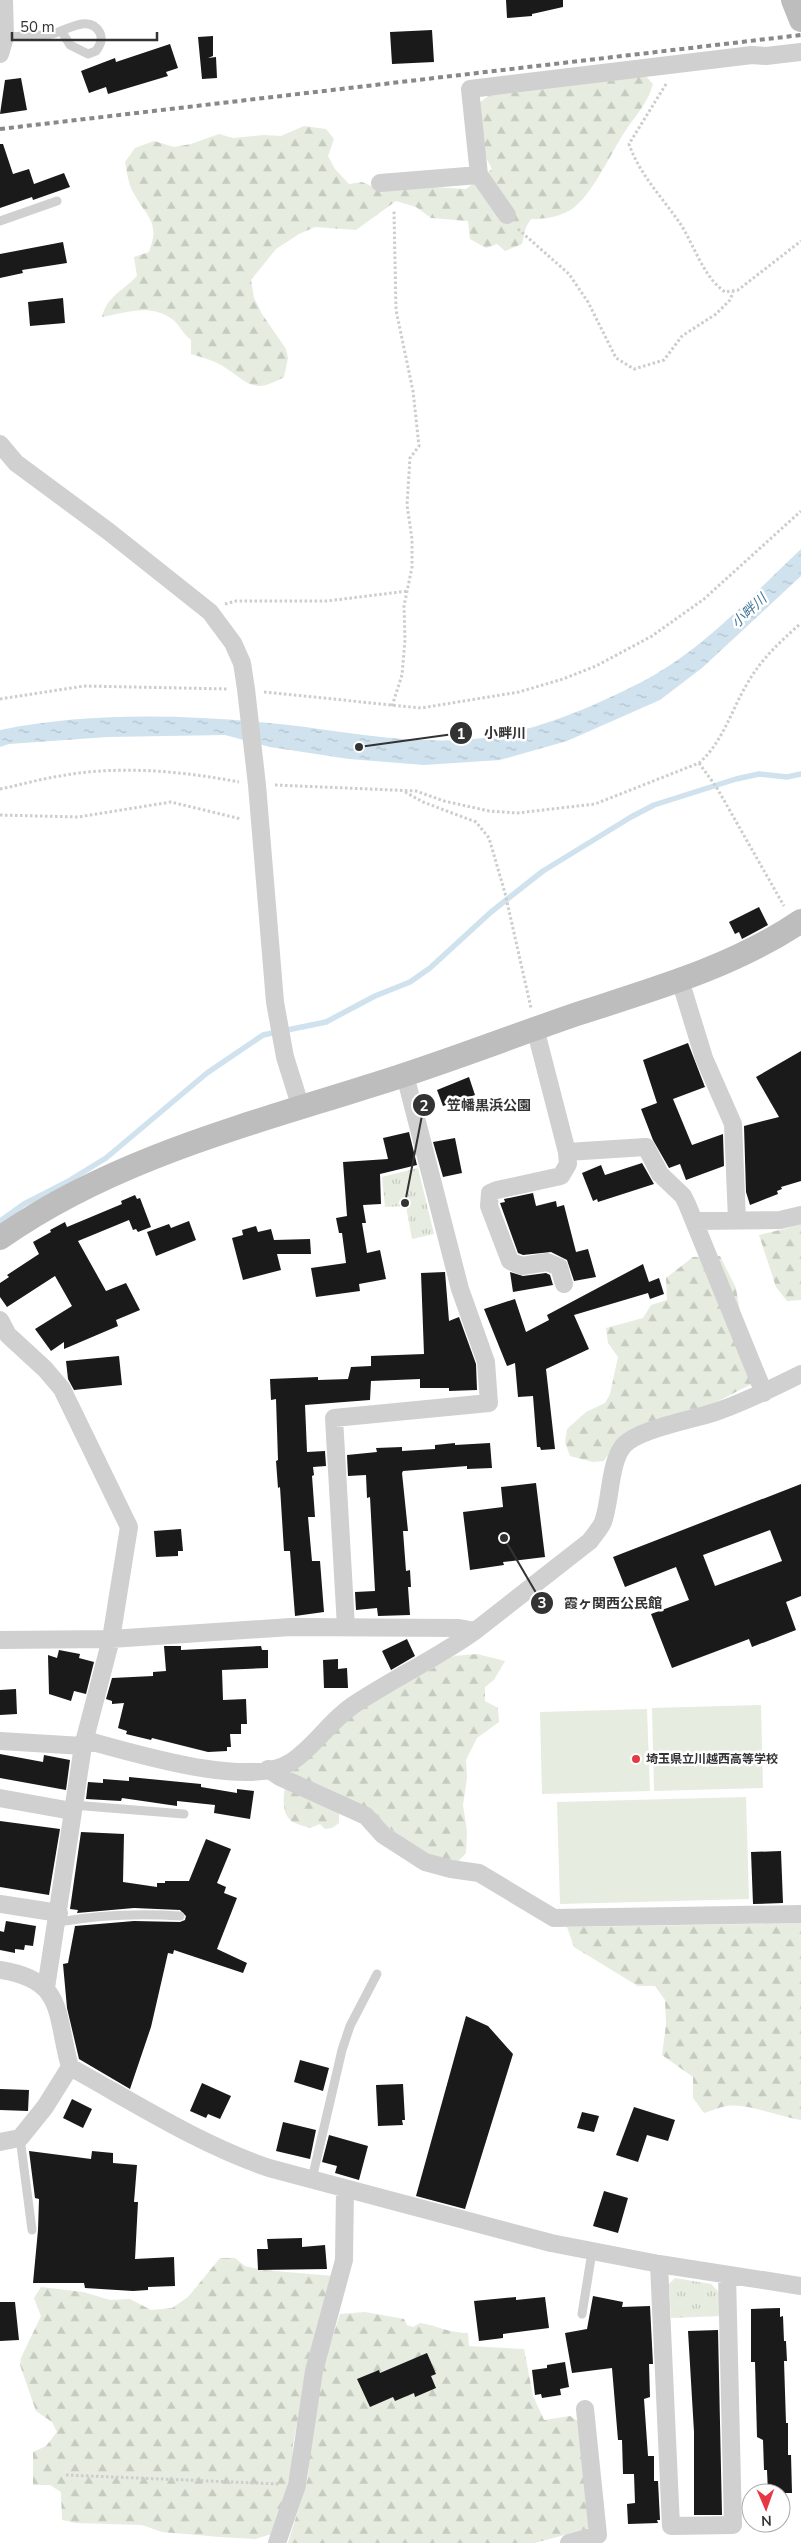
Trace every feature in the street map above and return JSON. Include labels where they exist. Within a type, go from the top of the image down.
[{"type":"street","points":[[3,46],[4,0]]},
{"type":"street","points":[[793,0],[801,20]]},
{"type":"street","points":[[507,215],[479,175],[470,89],[678,64],[801,52]]},
{"type":"street","points":[[380,184],[479,175]]},
{"type":"street","points":[[0,444],[16,463],[108,531],[210,612],[233,643],[242,663],[246,689],[257,785],[275,1002],[285,1057],[301,1108]]},
{"type":"street","points":[[0,1238],[86,1186],[128,1167],[210,1137],[405,1075],[535,1028],[720,966],[800,927]]},
{"type":"street","points":[[680,980],[704,1058],[733,1124],[737,1220]]},
{"type":"street","points":[[535,1028],[567,1152],[568,1164],[561,1176],[497,1190],[490,1193],[489,1198],[495,1225],[510,1262],[522,1266],[547,1262],[559,1267],[564,1284]]},
{"type":"street","points":[[346,1627],[334,1418],[489,1403],[486,1362],[460,1289],[405,1075]]},
{"type":"street","points":[[567,1152],[646,1146],[660,1174],[683,1196],[764,1393]]},
{"type":"street","points":[[694,1221],[780,1220],[801,1215]]},
{"type":"street","points":[[3,1333],[45,1369],[62,1389],[129,1527],[111,1639],[84,1743],[72,1808],[58,1917],[46,1988]]},
{"type":"street","points":[[0,1741],[84,1743],[232,1773],[280,1768],[292,1762],[338,1715],[376,1690],[455,1646],[590,1541],[602,1524],[608,1505],[612,1471],[624,1445],[652,1430],[719,1411],[764,1393],[801,1374]]},
{"type":"street","points":[[0,1640],[111,1639],[252,1628],[459,1628],[475,1631]]},
{"type":"street","points":[[268,1769],[280,1777],[366,1816],[383,1834],[424,1862],[451,1869],[479,1873],[554,1918],[801,1914]]},
{"type":"street","points":[[0,1798],[72,1808]]},
{"type":"street","points":[[0,1904],[58,1917]]},
{"type":"street","points":[[0,1970],[26,1975],[46,1988],[58,2008],[62,2037],[70,2067],[185,2131],[240,2158],[345,2188],[592,2252],[801,2286]]},
{"type":"street","points":[[0,2142],[20,2138],[44,2107],[70,2067]]},
{"type":"street","points":[[277,2543],[297,2485],[314,2372],[344,2260],[345,2188]]},
{"type":"street","points":[[659,2264],[671,2526],[734,2525],[727,2275]]},
{"type":"street","points":[[569,2543],[598,2535],[585,2409]]},
{"type":"lane","points":[[3,46],[62,32]]},
{"type":"lane","points":[[0,221],[57,201]]},
{"type":"lane","points":[[72,1808],[184,1814]]},
{"type":"lane","points":[[58,1917],[144,1913],[180,1916]]},
{"type":"lane","points":[[312,2179],[342,2050],[350,2026],[377,1974]]},
{"type":"lane","points":[[20,2138],[32,2230]]},
{"type":"lane","points":[[582,2314],[592,2252]]},
{"type":"path","points":[[678,64],[629,144],[655,193],[677,219],[712,280],[725,292],[733,292]]},
{"type":"path","points":[[392,706],[402,675],[405,640],[404,606],[412,567],[412,538],[407,505],[410,458],[419,446],[414,391],[396,310],[394,211]]},
{"type":"path","points":[[507,215],[520,232],[554,259],[569,274],[588,302],[616,358],[634,369],[664,360],[682,336],[691,328],[700,326],[730,300],[733,292],[801,242]]},
{"type":"path","points":[[0,699],[84,686],[246,689],[421,708],[470,701],[528,689],[563,680],[596,666],[652,636],[704,599],[801,511]]},
{"type":"path","points":[[210,612],[236,601],[327,601],[408,591]]},
{"type":"path","points":[[0,789],[61,776],[96,771],[188,772],[257,785],[383,788],[416,791],[444,801],[489,811],[517,813],[596,804],[699,763],[711,753],[720,740],[734,707],[764,657],[801,622]]},
{"type":"path","points":[[699,763],[717,788],[800,927]]},
{"type":"path","points":[[404,791],[423,802],[476,822],[489,838],[506,893],[535,1028]]},
{"type":"path","points":[[0,815],[78,817],[171,802],[260,824]]},
{"type":"path","points":[[66,2475],[297,2485]]},
{"type":"green space","points":[[643,73],[653,84],[650,92],[593,186],[579,203],[567,212],[542,219],[531,219],[526,227],[522,244],[505,251],[497,244],[486,248],[470,239],[468,221],[431,218],[416,207],[396,201],[356,230],[315,227],[299,234],[276,249],[251,280],[254,298],[262,314],[286,349],[288,358],[284,377],[273,383],[257,386],[250,384],[218,363],[191,354],[191,340],[172,319],[164,314],[155,311],[137,310],[102,317],[104,310],[112,299],[137,276],[134,257],[149,252],[152,242],[153,226],[131,189],[125,162],[135,148],[154,141],[174,147],[191,144],[219,134],[233,138],[263,135],[281,136],[304,126],[326,129],[334,139],[328,156],[335,169],[349,184],[362,182],[378,189],[417,186],[466,189],[492,169],[484,154],[479,103],[492,93]]},
{"type":"green space","points":[[418,1168],[434,1234],[412,1239],[406,1206],[385,1207],[382,1177]]},
{"type":"green space","points":[[801,1206],[801,1300],[787,1301],[776,1287],[759,1235],[788,1228],[797,1222],[797,1208]]},
{"type":"green space","points":[[720,1256],[736,1288],[752,1384],[699,1410],[646,1424],[635,1429],[625,1436],[604,1461],[593,1462],[570,1456],[565,1442],[567,1429],[586,1412],[605,1403],[610,1394],[618,1357],[608,1343],[606,1328],[643,1318],[651,1305],[667,1300],[666,1278],[693,1257]]},
{"type":"green space","points":[[477,1654],[505,1661],[494,1680],[485,1687],[485,1701],[498,1708],[499,1722],[477,1738],[466,1760],[467,1778],[463,1805],[467,1831],[466,1853],[456,1864],[434,1858],[351,1803],[339,1814],[339,1823],[332,1828],[325,1829],[320,1824],[310,1828],[291,1821],[287,1816],[284,1805],[284,1792],[289,1774],[346,1718],[454,1656]]},
{"type":"green space","points":[[761,1705],[763,1788],[654,1791],[652,1708]]},
{"type":"green space","points":[[647,1709],[650,1791],[542,1794],[540,1712]]},
{"type":"green space","points":[[746,1797],[749,1899],[560,1904],[557,1802]]},
{"type":"green space","points":[[801,1923],[801,2120],[744,2106],[724,2107],[704,2113],[693,2098],[693,2077],[662,2055],[666,2025],[665,2000],[655,1986],[638,1986],[574,1947],[567,1927]]},
{"type":"green space","points":[[220,2258],[235,2258],[245,2266],[263,2270],[334,2276],[307,2373],[293,2444],[292,2468],[275,2533],[255,2539],[220,2537],[162,2532],[142,2525],[76,2523],[62,2520],[61,2492],[50,2485],[33,2485],[33,2452],[46,2446],[57,2432],[52,2422],[36,2411],[20,2365],[21,2358],[41,2316],[34,2298],[41,2287],[83,2292],[110,2300],[130,2299],[151,2310],[172,2308],[188,2297]]},
{"type":"green space","points":[[675,2278],[711,2284],[719,2292],[720,2316],[671,2318],[669,2284]]},
{"type":"green space","points":[[365,2312],[404,2319],[407,2325],[413,2327],[420,2323],[455,2332],[468,2333],[469,2346],[524,2349],[533,2396],[544,2420],[570,2416],[581,2423],[590,2528],[535,2543],[288,2543],[308,2478],[312,2427],[320,2376],[340,2314]]},
{"type":"water","points":[[801,549],[801,576],[702,668],[660,700],[567,741],[500,760],[424,765],[349,759],[270,747],[225,735],[108,737],[9,744],[0,747],[0,730],[36,724],[108,717],[217,719],[419,740],[471,739],[515,732],[535,727],[594,705],[649,678],[670,665],[710,635]]},
{"type":"building","points":[[506,0],[563,0],[563,7],[532,14],[532,16],[507,18]]},
{"type":"building","points":[[432,30],[434,62],[392,64],[390,32]]},
{"type":"building","points":[[213,36],[213,56],[208,58],[216,57],[217,78],[202,79],[198,37]]},
{"type":"building","points":[[170,44],[178,68],[166,72],[168,76],[108,94],[106,87],[89,93],[81,71],[115,58],[116,62]]},
{"type":"building","points":[[21,78],[27,110],[0,114],[5,80]]},
{"type":"building","points":[[0,144],[3,144],[13,174],[29,169],[34,184],[64,173],[70,187],[33,200],[32,197],[0,208]]},
{"type":"building","points":[[63,242],[67,263],[22,270],[23,273],[0,278],[0,254]]},
{"type":"building","points":[[63,298],[65,323],[30,326],[28,302]]},
{"type":"building","points":[[759,907],[768,925],[742,939],[739,932],[735,934],[729,922]]},
{"type":"building","points":[[688,1043],[705,1087],[673,1099],[692,1145],[723,1134],[724,1166],[686,1180],[680,1164],[669,1168],[653,1140],[641,1109],[657,1103],[643,1060]]},
{"type":"building","points":[[801,1051],[801,1181],[781,1187],[782,1189],[777,1191],[778,1194],[750,1205],[746,1192],[744,1126],[779,1117],[756,1077]]},
{"type":"building","points":[[469,1077],[475,1095],[443,1106],[437,1090]]},
{"type":"building","points":[[409,1132],[417,1165],[380,1174],[381,1204],[363,1205],[366,1223],[362,1223],[367,1253],[380,1250],[386,1279],[359,1284],[360,1291],[316,1297],[311,1268],[346,1263],[342,1233],[339,1233],[336,1218],[347,1216],[343,1162],[388,1159],[383,1138]]},
{"type":"building","points":[[455,1138],[462,1173],[443,1177],[433,1142]]},
{"type":"building","points":[[642,1163],[654,1184],[598,1202],[597,1199],[593,1201],[582,1173],[601,1165],[605,1175]]},
{"type":"building","points":[[533,1193],[536,1206],[556,1201],[557,1207],[564,1205],[576,1252],[588,1249],[596,1277],[574,1281],[567,1260],[551,1252],[523,1255],[518,1253],[500,1203],[505,1202],[504,1199]]},
{"type":"building","points":[[135,1195],[137,1199],[140,1198],[151,1227],[138,1232],[136,1229],[133,1230],[129,1220],[78,1241],[106,1291],[126,1283],[140,1310],[116,1320],[118,1326],[64,1349],[64,1342],[51,1351],[35,1329],[72,1306],[55,1276],[7,1307],[0,1297],[0,1283],[9,1277],[7,1275],[39,1254],[33,1242],[51,1232],[50,1230],[65,1222],[67,1227],[122,1204],[121,1201]]},
{"type":"building","points":[[189,1221],[196,1240],[156,1256],[147,1232],[169,1224],[171,1228]]},
{"type":"building","points":[[256,1226],[258,1232],[271,1229],[274,1240],[310,1239],[311,1254],[277,1254],[281,1270],[243,1280],[232,1238],[243,1235],[242,1230]]},
{"type":"building","points":[[643,1264],[649,1282],[659,1278],[664,1294],[650,1299],[648,1293],[574,1315],[589,1349],[546,1369],[555,1449],[541,1450],[540,1447],[537,1447],[533,1396],[518,1397],[515,1363],[507,1366],[484,1309],[515,1299],[526,1332],[549,1320],[547,1315]]},
{"type":"building","points":[[445,1272],[449,1321],[459,1317],[476,1364],[477,1390],[449,1391],[449,1388],[420,1388],[420,1379],[371,1381],[370,1400],[305,1405],[307,1452],[325,1451],[326,1466],[313,1467],[315,1517],[308,1517],[312,1561],[320,1561],[324,1612],[295,1616],[290,1551],[284,1551],[280,1487],[278,1488],[276,1461],[278,1460],[276,1399],[271,1400],[270,1379],[318,1377],[318,1380],[348,1379],[351,1367],[371,1366],[371,1356],[424,1354],[421,1273]]},
{"type":"building","points":[[510,1272],[523,1276],[546,1273],[550,1275],[553,1285],[513,1292]]},
{"type":"building","points":[[119,1356],[122,1385],[74,1390],[68,1379],[66,1361]]},
{"type":"building","points":[[455,1443],[455,1445],[490,1443],[492,1468],[467,1469],[467,1466],[403,1471],[402,1473],[408,1531],[403,1531],[406,1571],[410,1570],[411,1587],[408,1587],[410,1615],[378,1616],[377,1608],[356,1610],[355,1592],[375,1591],[370,1497],[367,1498],[366,1475],[348,1476],[347,1455],[377,1452],[376,1448],[402,1447],[402,1451],[435,1449],[435,1445]]},
{"type":"building","points":[[536,1483],[545,1557],[503,1562],[504,1565],[470,1570],[463,1512],[503,1507],[501,1487]]},
{"type":"building","points":[[801,1484],[801,1596],[786,1602],[796,1630],[752,1647],[749,1639],[672,1668],[651,1614],[689,1600],[676,1567],[625,1587],[613,1557]],"holes":[[[770,1530],[782,1561],[715,1586],[703,1555]]]},
{"type":"building","points":[[181,1529],[183,1551],[178,1551],[178,1556],[156,1557],[154,1531]]},
{"type":"building","points":[[407,1639],[415,1656],[391,1670],[382,1651]]},
{"type":"building","points":[[164,1646],[181,1646],[181,1650],[261,1646],[262,1650],[268,1650],[268,1668],[222,1670],[223,1700],[246,1699],[247,1724],[241,1724],[241,1734],[230,1734],[231,1747],[227,1747],[227,1751],[208,1752],[152,1738],[151,1740],[126,1734],[127,1731],[118,1728],[124,1703],[112,1704],[112,1701],[106,1699],[112,1678],[153,1676],[153,1672],[166,1671]]},
{"type":"building","points":[[59,1650],[80,1654],[79,1658],[94,1662],[86,1694],[74,1691],[71,1701],[49,1694],[48,1655],[57,1658]]},
{"type":"building","points":[[338,1659],[338,1669],[347,1668],[348,1688],[324,1688],[323,1660]]},
{"type":"building","points":[[16,1689],[17,1714],[0,1715],[0,1690]]},
{"type":"building","points":[[0,1754],[43,1762],[44,1755],[70,1760],[66,1790],[0,1778]]},
{"type":"building","points":[[129,1777],[201,1784],[201,1787],[237,1793],[237,1789],[254,1791],[250,1819],[214,1813],[215,1805],[177,1801],[177,1806],[122,1798],[121,1801],[86,1799],[88,1782],[103,1783],[103,1779],[129,1781]]},
{"type":"building","points":[[0,1821],[60,1829],[49,1895],[0,1887]]},
{"type":"building","points":[[81,1832],[124,1834],[123,1882],[157,1887],[157,1883],[165,1883],[165,1881],[189,1881],[206,1839],[231,1849],[217,1883],[226,1887],[224,1893],[237,1898],[217,1949],[247,1963],[243,1973],[174,1950],[173,1954],[168,1953],[151,2027],[130,2089],[79,2059],[67,2008],[63,1964],[68,1963],[75,1926],[134,1921],[180,1922],[185,1920],[186,1916],[180,1910],[134,1908],[77,1913],[78,1910],[70,1909]]},
{"type":"building","points":[[781,1851],[783,1903],[753,1904],[751,1852]]},
{"type":"building","points":[[6,1921],[36,1926],[33,1946],[25,1945],[24,1950],[15,1949],[15,1953],[0,1950],[0,1931],[4,1932]]},
{"type":"building","points":[[466,2016],[488,2026],[513,2054],[465,2209],[416,2196]]},
{"type":"building","points":[[300,2060],[329,2068],[323,2091],[294,2082]]},
{"type":"building","points":[[202,2083],[231,2096],[220,2119],[208,2114],[206,2118],[190,2111]]},
{"type":"building","points":[[403,2084],[405,2120],[402,2120],[403,2125],[378,2126],[376,2085]]},
{"type":"building","points":[[0,2089],[29,2090],[28,2111],[0,2110]]},
{"type":"building","points":[[72,2099],[92,2109],[83,2128],[63,2118]]},
{"type":"building","points":[[634,2107],[675,2120],[668,2141],[647,2135],[638,2162],[616,2155]]},
{"type":"building","points":[[582,2112],[599,2116],[594,2132],[577,2128]]},
{"type":"building","points":[[283,2122],[316,2130],[310,2159],[276,2151]]},
{"type":"building","points":[[329,2135],[368,2146],[359,2180],[335,2173],[337,2166],[322,2162]]},
{"type":"building","points":[[29,2151],[91,2159],[92,2151],[113,2153],[113,2163],[137,2165],[134,2202],[138,2202],[135,2259],[174,2257],[175,2286],[148,2287],[148,2290],[133,2291],[85,2288],[84,2283],[33,2283],[39,2199],[35,2198]]},
{"type":"building","points":[[604,2191],[628,2198],[618,2233],[593,2226]]},
{"type":"building","points":[[302,2238],[302,2247],[325,2245],[327,2269],[258,2270],[257,2249],[268,2249],[267,2239]]},
{"type":"building","points":[[593,2296],[623,2302],[622,2307],[650,2306],[653,2364],[649,2364],[650,2397],[644,2399],[648,2456],[654,2456],[654,2481],[658,2481],[660,2520],[657,2520],[658,2523],[628,2524],[627,2504],[635,2503],[634,2474],[623,2474],[622,2440],[618,2440],[612,2368],[572,2373],[565,2333],[587,2329]]},
{"type":"building","points":[[516,2297],[516,2300],[545,2297],[549,2328],[503,2334],[503,2338],[479,2341],[474,2301]]},
{"type":"building","points":[[0,2302],[15,2302],[19,2340],[0,2341]]},
{"type":"building","points":[[780,2308],[780,2317],[783,2316],[787,2361],[784,2361],[786,2423],[788,2423],[788,2455],[791,2455],[792,2493],[791,2483],[768,2483],[767,2470],[764,2470],[763,2440],[757,2437],[755,2362],[751,2362],[751,2309]]},
{"type":"building","points":[[718,2330],[722,2515],[694,2515],[694,2432],[688,2331]]},
{"type":"building","points":[[427,2353],[436,2374],[431,2376],[436,2388],[415,2397],[414,2393],[395,2401],[393,2397],[370,2407],[357,2379],[379,2370],[380,2373]]},
{"type":"building","points":[[565,2362],[569,2387],[560,2389],[561,2395],[542,2398],[541,2394],[535,2395],[532,2370],[547,2368],[547,2365]]},
{"type":"waterway","points":[[0,1221],[24,1204],[67,1182],[106,1158],[207,1073],[263,1035],[326,1022],[375,996],[410,982],[430,968],[491,912],[543,871],[631,817],[654,805],[736,779],[759,774],[787,777],[801,774]]},
{"type":"railway","points":[[0,129],[801,35]]},
{"type":"place","name":"小畔川","points":[[359,747]]},
{"type":"place","name":"笠幡黒浜公園","points":[[405,1203]]},
{"type":"place","name":"霞ヶ関西公民館","points":[[504,1538]]},
{"type":"place","name":"埼玉県立川越西高等学校","points":[[636,1759]]}]
